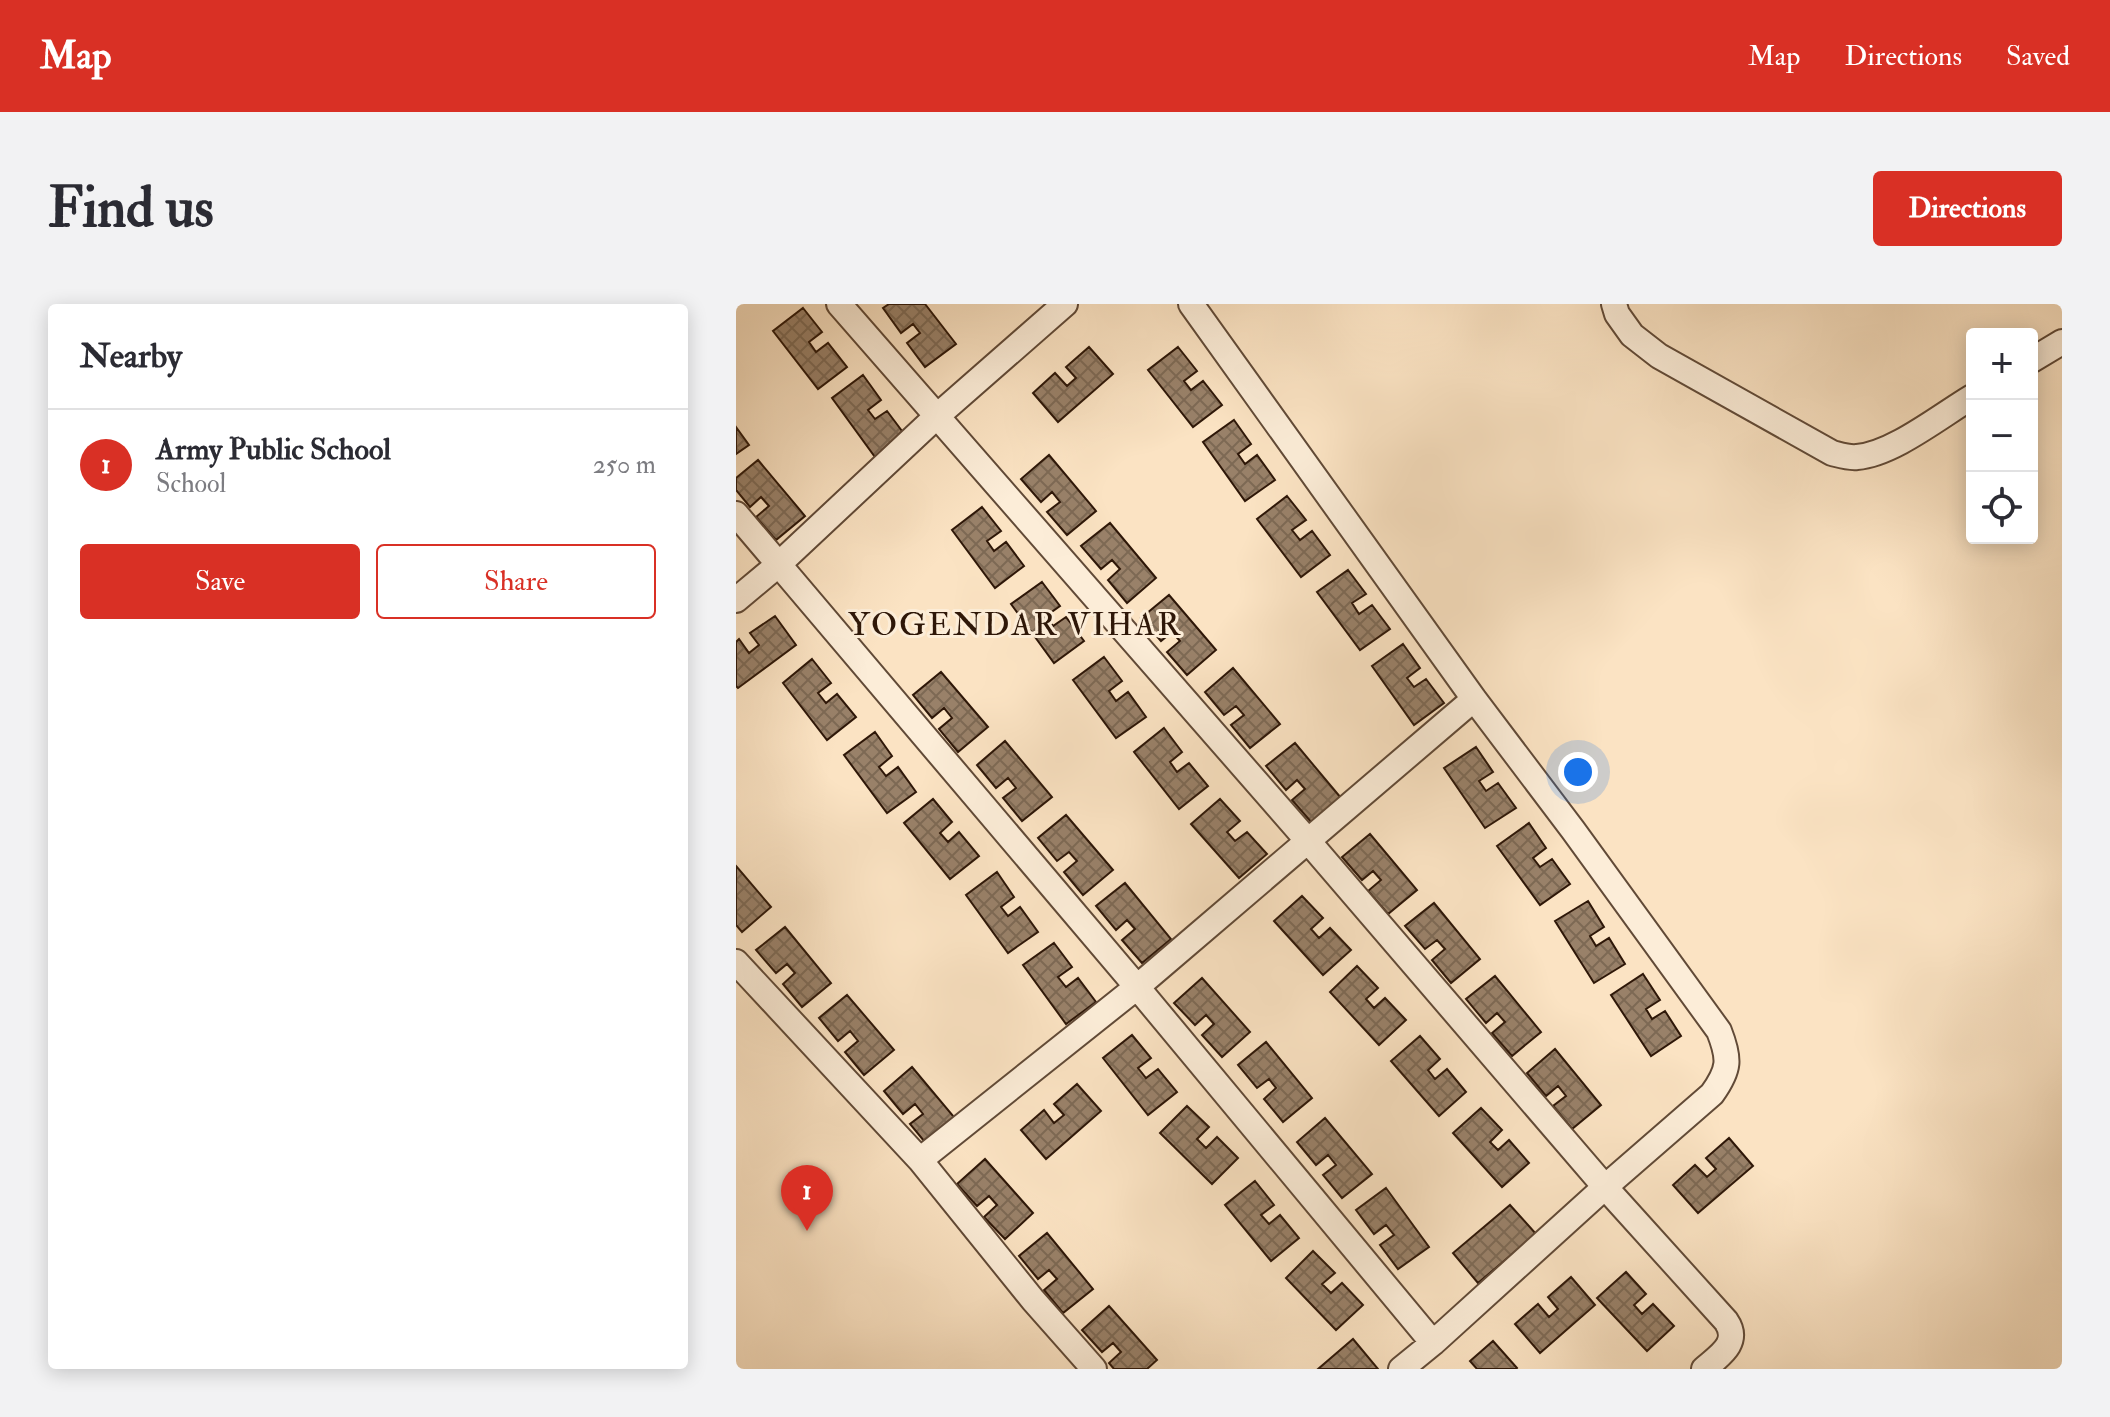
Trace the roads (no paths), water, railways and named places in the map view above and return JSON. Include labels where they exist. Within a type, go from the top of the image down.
[{"type":"lane","points":[[839,304],[1731,1328],[1731,1343],[1704,1369]]},
{"type":"lane","points":[[736,600],[1065,304]]},
{"type":"lane","points":[[1191,304],[1474,699],[1719,1031],[1726,1048],[1728,1065],[1712,1094],[1401,1369]]},
{"type":"lane","points":[[1614,304],[1617,314],[1632,335],[1659,356],[1832,453],[1853,458],[1873,455],[1890,448],[1967,400]]},
{"type":"lane","points":[[2038,356],[2062,342]]},
{"type":"lane","points":[[736,514],[1137,987],[1433,1343]]},
{"type":"lane","points":[[920,1160],[1137,987],[1474,699]]},
{"type":"lane","points":[[736,962],[920,1160],[1033,1300],[1094,1369]]},
{"type":"place","name":"Army Public School","points":[[807,1231]]},
{"type":"district","name":"YOGENDAR VIHAR","points":[[1015,624]]}]
